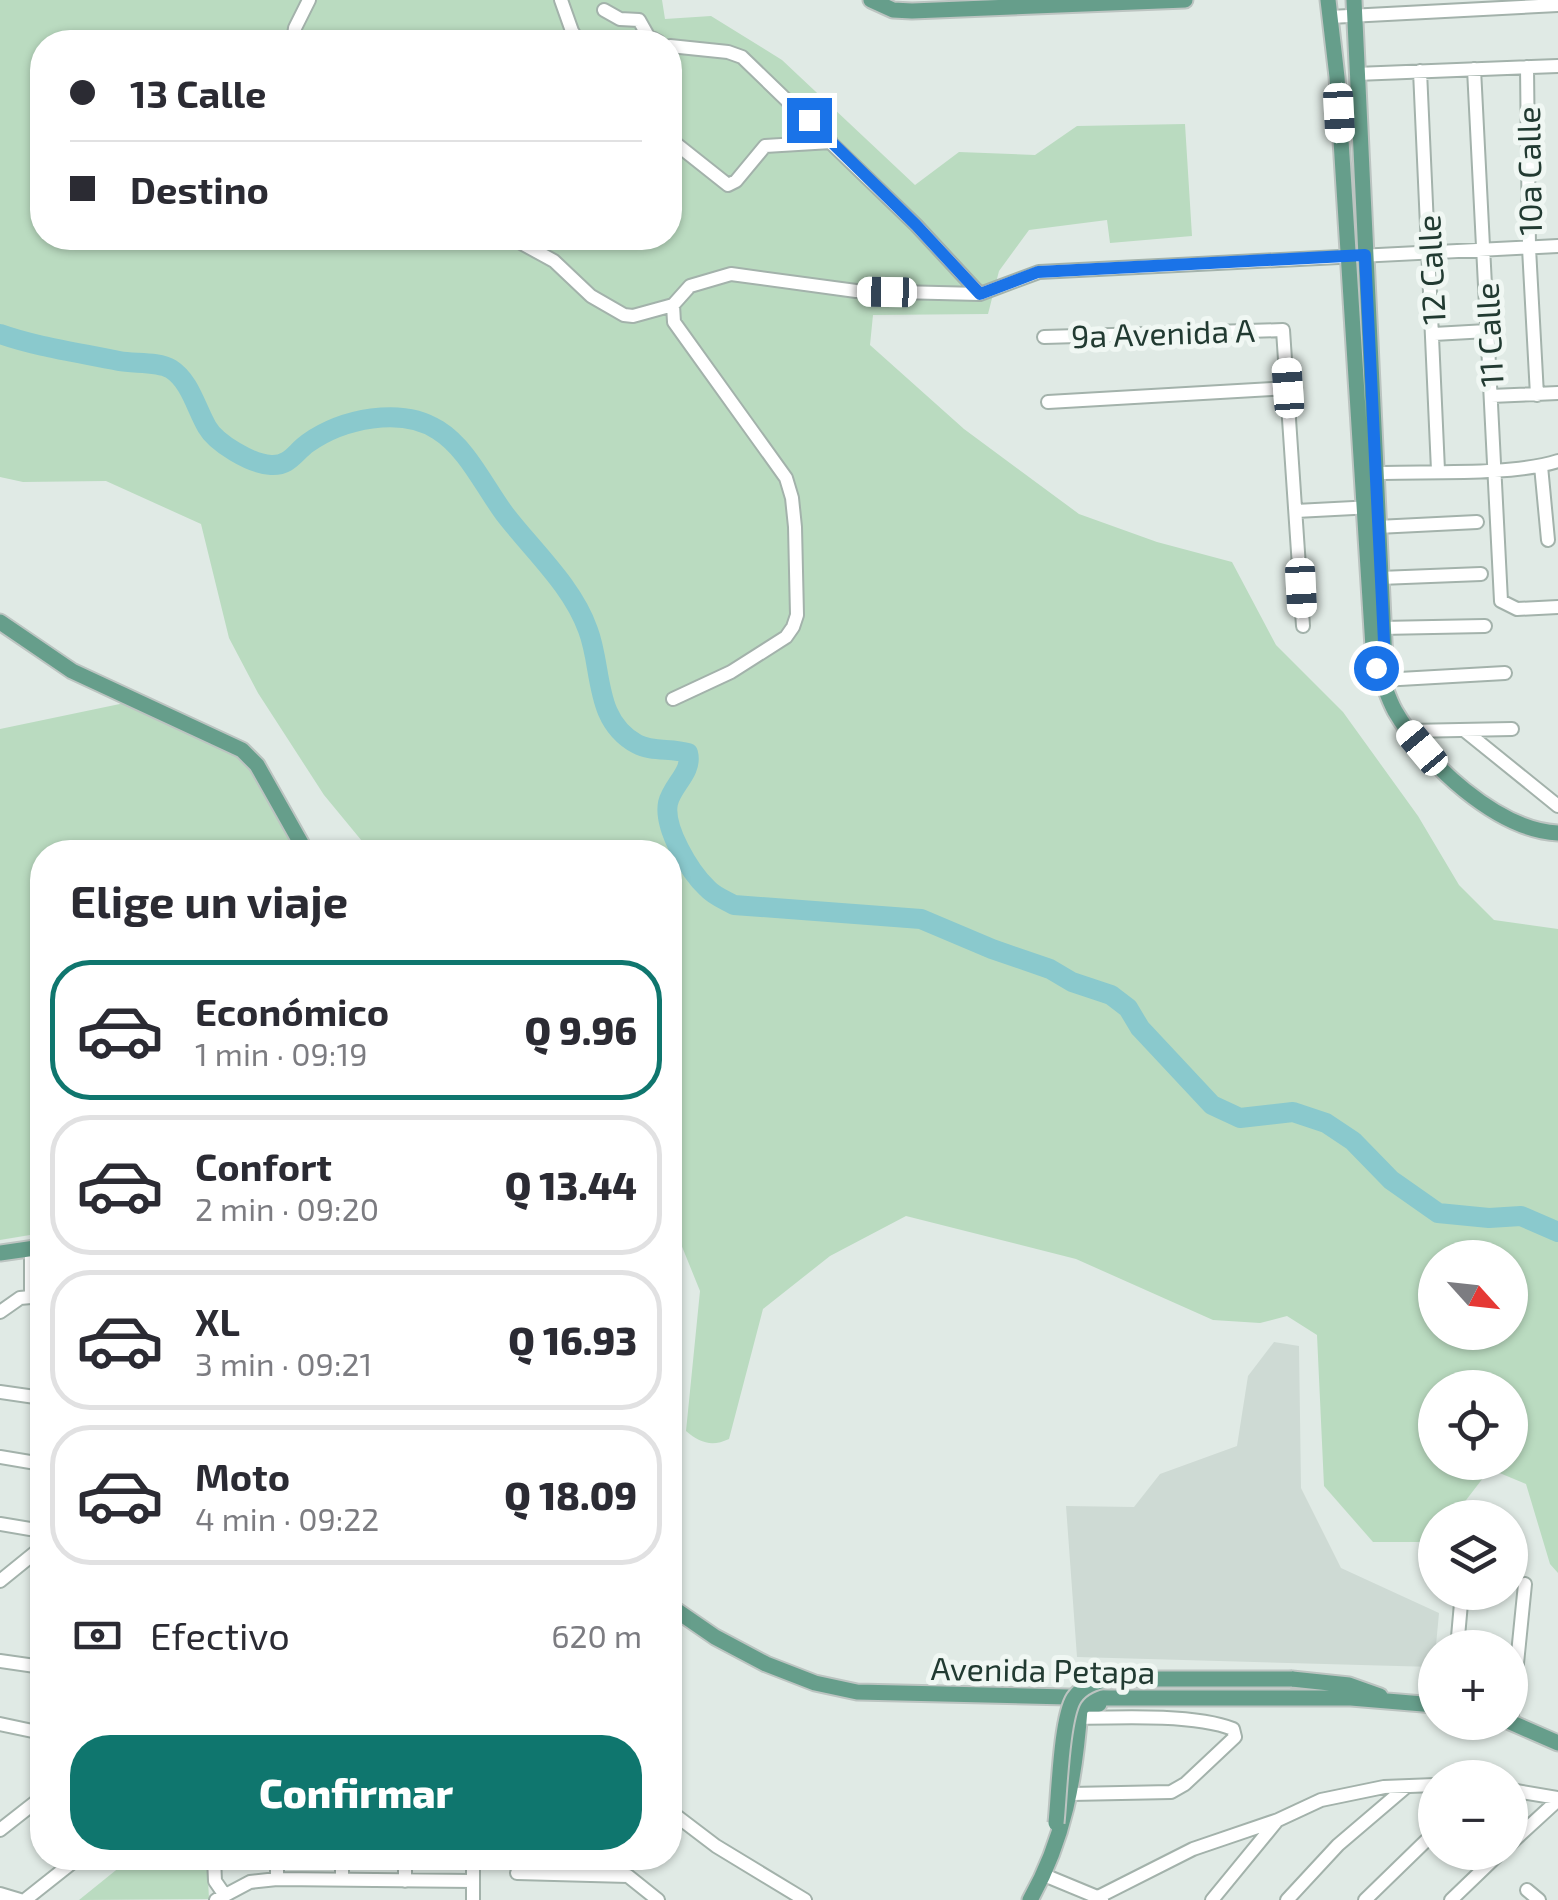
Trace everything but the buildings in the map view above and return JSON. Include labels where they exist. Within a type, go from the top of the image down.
[{"type":"main road","points":[[871,0],[902,11],[1185,0]]},
{"type":"main road","points":[[1329,8],[1337,77],[1346,257],[1370,507],[1370,629],[1374,663],[1396,713],[1436,763],[1497,813],[1522,827],[1558,833]]},
{"type":"main road","points":[[1354,8],[1375,473],[1370,507],[1377,527],[1385,662],[1381,675]]},
{"type":"main road","points":[[0,622],[72,670],[242,750],[257,765],[299,840]]},
{"type":"main road","points":[[0,1253],[30,1249]]},
{"type":"main road","name":"Avenida Petapa","points":[[682,1614],[766,1664],[842,1689],[897,1694],[1418,1704]]},
{"type":"main road","points":[[1048,1868],[1068,1714],[1075,1696],[1085,1687],[1108,1679],[1292,1679],[1349,1685],[1388,1701]]},
{"type":"main road","points":[[1030,1900],[1048,1868],[1070,1794],[1082,1705],[1110,1698]]},
{"type":"main road","points":[[1528,1728],[1553,1737]]},
{"type":"street","points":[[295,30],[309,0]]},
{"type":"street","points":[[560,0],[572,30]]},
{"type":"street","points":[[1329,8],[1558,6]]},
{"type":"street","points":[[604,10],[620,19],[639,20],[645,30]]},
{"type":"street","points":[[682,47],[742,57],[980,294]]},
{"type":"street","points":[[1356,74],[1558,66]]},
{"type":"street","name":"10a Calle","points":[[1526,67],[1537,395]]},
{"type":"street","name":"11 Calle","points":[[1474,68],[1501,601],[1517,609],[1558,607]]},
{"type":"street","name":"12 Calle","points":[[1420,70],[1438,470]]},
{"type":"street","points":[[682,149],[728,185],[736,182],[765,146],[831,142]]},
{"type":"street","points":[[534,250],[554,261],[591,296],[624,315],[672,304],[690,286],[731,274],[856,291],[980,294],[1038,272],[1558,246]]},
{"type":"street","points":[[672,304],[674,322],[682,337],[786,478],[792,498],[797,584],[797,616],[786,637],[732,672],[674,699]]},
{"type":"street","name":"9a Avenida A","points":[[1044,337],[1282,330],[1288,388]]},
{"type":"street","points":[[1434,334],[1486,331]]},
{"type":"street","points":[[1048,402],[1288,388],[1303,626]]},
{"type":"street","points":[[1491,396],[1558,393]]},
{"type":"street","points":[[1375,473],[1496,469],[1558,461]]},
{"type":"street","points":[[1540,466],[1548,540]]},
{"type":"street","points":[[1296,511],[1370,507]]},
{"type":"street","points":[[1377,527],[1477,522]]},
{"type":"street","points":[[1380,578],[1481,574]]},
{"type":"street","points":[[1381,628],[1486,626]]},
{"type":"street","points":[[1381,675],[1506,673]]},
{"type":"street","points":[[1408,731],[1512,729]]},
{"type":"street","points":[[1464,730],[1558,806]]},
{"type":"street","points":[[0,1312],[16,1300],[30,1297]]},
{"type":"street","points":[[0,1392],[30,1396]]},
{"type":"street","points":[[0,1457],[30,1462]]},
{"type":"street","points":[[0,1524],[30,1528]]},
{"type":"street","points":[[0,1582],[30,1557]]},
{"type":"street","points":[[0,1661],[30,1665]]},
{"type":"street","points":[[1070,1794],[1171,1792],[1235,1735],[1233,1729],[1222,1724],[1079,1718]]},
{"type":"street","points":[[0,1724],[30,1730]]},
{"type":"street","points":[[1287,1900],[1338,1845],[1406,1786]]},
{"type":"street","points":[[1072,1900],[1097,1897],[1193,1849],[1278,1820],[1321,1800],[1384,1787],[1418,1786]]},
{"type":"street","points":[[1528,1793],[1558,1799]]},
{"type":"street","points":[[1528,1827],[1558,1799]]},
{"type":"street","points":[[0,1830],[30,1807]]},
{"type":"street","points":[[682,1820],[716,1846],[805,1900]]},
{"type":"street","points":[[1212,1900],[1278,1820]]},
{"type":"street","points":[[1366,1900],[1418,1849]]},
{"type":"street","points":[[1048,1868],[1097,1897]]},
{"type":"street","points":[[0,1894],[22,1900],[62,1870]]},
{"type":"street","points":[[215,1870],[220,1897],[250,1882],[278,1879],[473,1881]]},
{"type":"street","points":[[278,1870],[278,1879]]},
{"type":"street","points":[[342,1870],[342,1879]]},
{"type":"street","points":[[405,1870],[405,1881]]},
{"type":"street","points":[[473,1870],[473,1900]]},
{"type":"street","points":[[517,1874],[531,1870]]},
{"type":"street","points":[[584,1870],[628,1876],[658,1900]]},
{"type":"street","points":[[628,1870],[628,1876]]},
{"type":"street","points":[[1450,1900],[1482,1870]]},
{"type":"street","points":[[1527,1890],[1539,1900]]},
{"type":"shaded area","points":[[1274,1342],[1299,1346],[1301,1488],[1341,1568],[1418,1603],[1418,1610],[1439,1613],[1437,1630],[1418,1630],[1418,1667],[1077,1657],[1066,1506],[1134,1507],[1160,1474],[1237,1446],[1248,1376]]},
{"type":"green space","points":[[0,0],[662,0],[665,19],[711,16],[782,60],[915,185],[959,152],[1035,155],[1077,126],[1185,124],[1192,236],[1110,243],[1107,220],[1029,230],[999,271],[988,314],[873,315],[870,345],[964,429],[1079,514],[1157,542],[1232,562],[1276,645],[1343,712],[1418,816],[1459,885],[1494,920],[1558,929],[1558,1573],[1550,1564],[1526,1484],[1516,1480],[1528,1480],[1528,1370],[1418,1370],[1418,1480],[1482,1480],[1466,1500],[1418,1500],[1418,1542],[1373,1542],[1324,1486],[1317,1335],[1287,1316],[1260,1323],[1213,1320],[1076,1259],[906,1216],[830,1256],[763,1309],[729,1439],[712,1443],[691,1435],[686,1431],[700,1291],[682,1247],[682,840],[361,840],[324,795],[258,693],[229,638],[201,524],[106,481],[23,482],[0,477]]},
{"type":"green space","points":[[139,700],[230,747],[255,766],[299,840],[30,840],[30,1235],[0,1240],[0,729]]},
{"type":"green space","points":[[116,1870],[208,1870],[209,1899],[79,1900]]},
{"type":"waterway","points":[[0,334],[28,343],[171,369],[188,388],[218,440],[263,464],[283,463],[337,427],[372,418],[407,419],[438,430],[466,457],[504,513],[572,598],[593,645],[602,693],[613,722],[637,744],[688,753],[688,766],[668,803],[676,840]]},
{"type":"waterway","points":[[682,853],[700,881],[734,905],[921,919],[1111,995],[1128,1008],[1140,1028],[1212,1105],[1240,1118],[1293,1112],[1326,1123],[1353,1141],[1391,1180],[1438,1213],[1489,1218],[1521,1216],[1558,1232]]},
{"type":"route","points":[[809,120],[980,294],[1038,272],[1365,255],[1385,662],[1383,668],[1376,668]]}]
